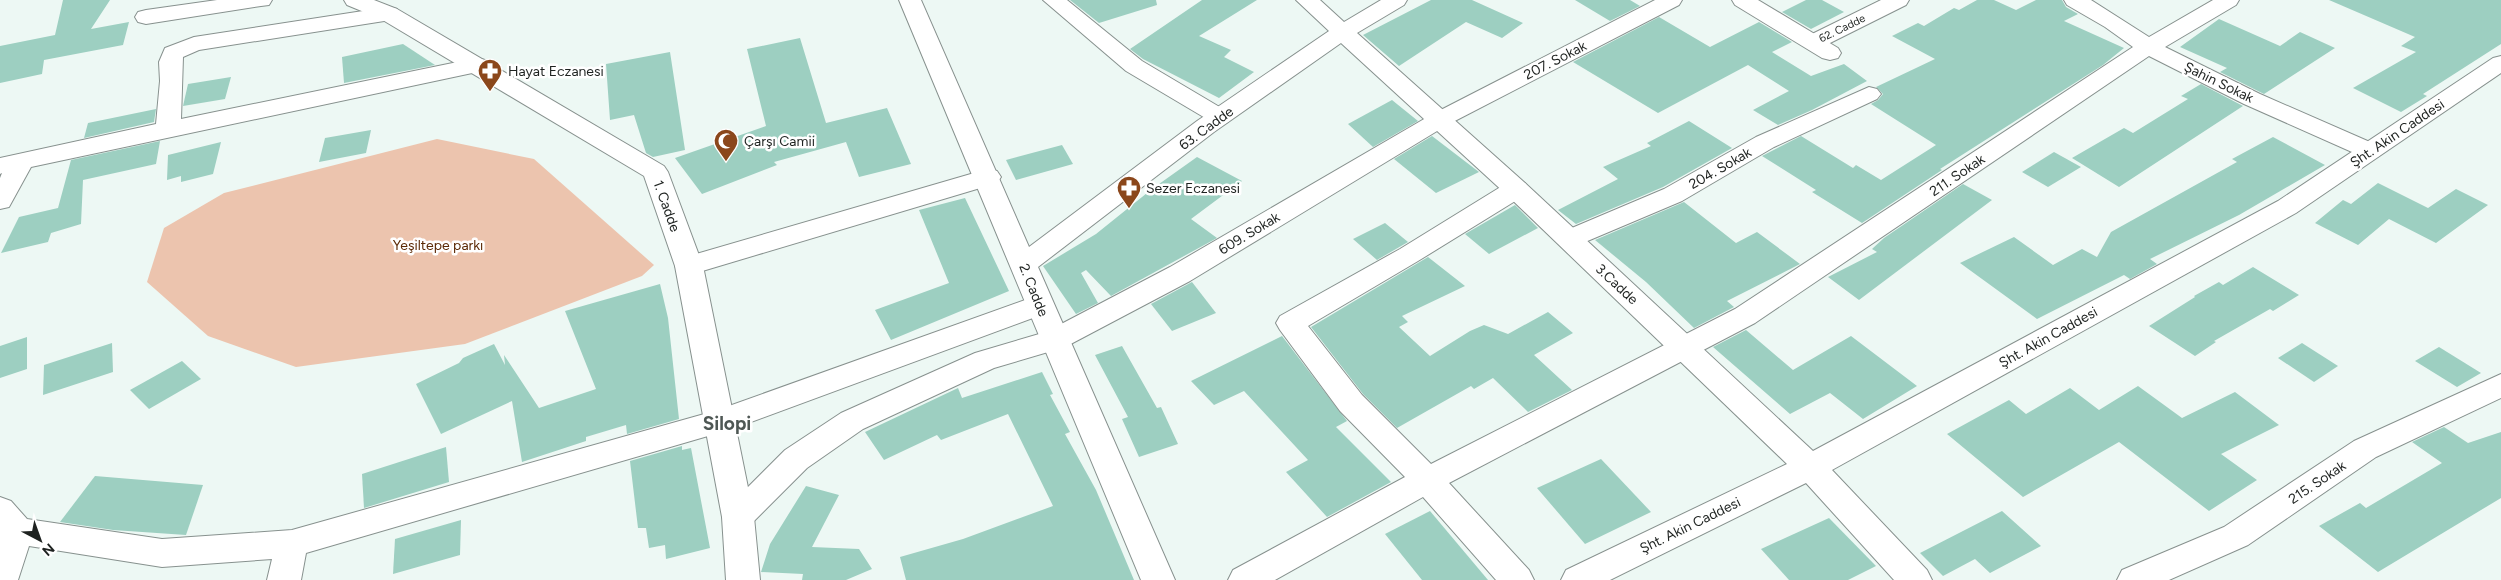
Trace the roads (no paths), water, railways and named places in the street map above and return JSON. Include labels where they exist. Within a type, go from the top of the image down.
[{"type":"street","points":[[146,17],[261,0]]},
{"type":"street","name":"1. Cadde","points":[[355,0],[389,14],[477,64],[655,172],[689,266],[721,421],[738,517],[743,580]]},
{"type":"street","name":"2. Cadde","points":[[910,0],[988,177],[1039,305],[1158,580]]},
{"type":"street","points":[[1054,0],[1134,66],[1220,117]]},
{"type":"street","name":"3.Cadde","points":[[1307,0],[1340,32],[1516,189],[1810,467],[1915,580]]},
{"type":"street","name":"63. Cadde","points":[[1024,264],[1220,117],[1340,32],[1396,0]]},
{"type":"street","name":"207. Sokak","points":[[1440,120],[1671,0]]},
{"type":"street","name":"62. Cadde","points":[[1742,0],[1822,48],[1898,0]]},
{"type":"street","name":"Şahin Sokak","points":[[2075,0],[2113,22],[2148,47],[2252,99],[2370,151]]},
{"type":"street","name":"211. Sokak","points":[[1244,580],[1427,480],[1745,316],[2148,47],[2228,0]]},
{"type":"street","points":[[168,128],[172,81],[170,62],[173,53],[181,48],[194,44],[389,14]]},
{"type":"street","name":"Şht. Akin Caddesi","points":[[1578,580],[1810,467],[2287,207],[2501,63]]},
{"type":"street","points":[[0,201],[11,164],[168,128],[477,64]]},
{"type":"street","name":"204. Sokak","points":[[1569,239],[1673,195],[1765,142],[1869,94]]},
{"type":"street","name":"609. Sokak","points":[[738,517],[796,459],[852,421],[985,360],[1055,340],[1180,274],[1440,120]]},
{"type":"street","points":[[689,266],[988,177]]},
{"type":"street","points":[[1516,189],[1409,255],[1290,323],[1350,403],[1427,480],[1517,580]]},
{"type":"street","points":[[1,580],[9,520],[162,553],[292,544],[721,421],[1039,305]]},
{"type":"street","name":"215. Sokak","points":[[2134,580],[2236,536],[2365,449],[2501,385]]},
{"type":"street","points":[[284,580],[292,544]]},
{"type":"place","name":"Hayat Eczanesi","points":[[490,92]]},
{"type":"place","name":"Çarşı Camii","points":[[726,162]]},
{"type":"place","name":"Sezer Eczanesi","points":[[1129,209]]},
{"type":"district","name":"Silopi","points":[[727,423]]},
{"type":"park label","name":"Yeşiltepe parkı","points":[[438,245]]}]
